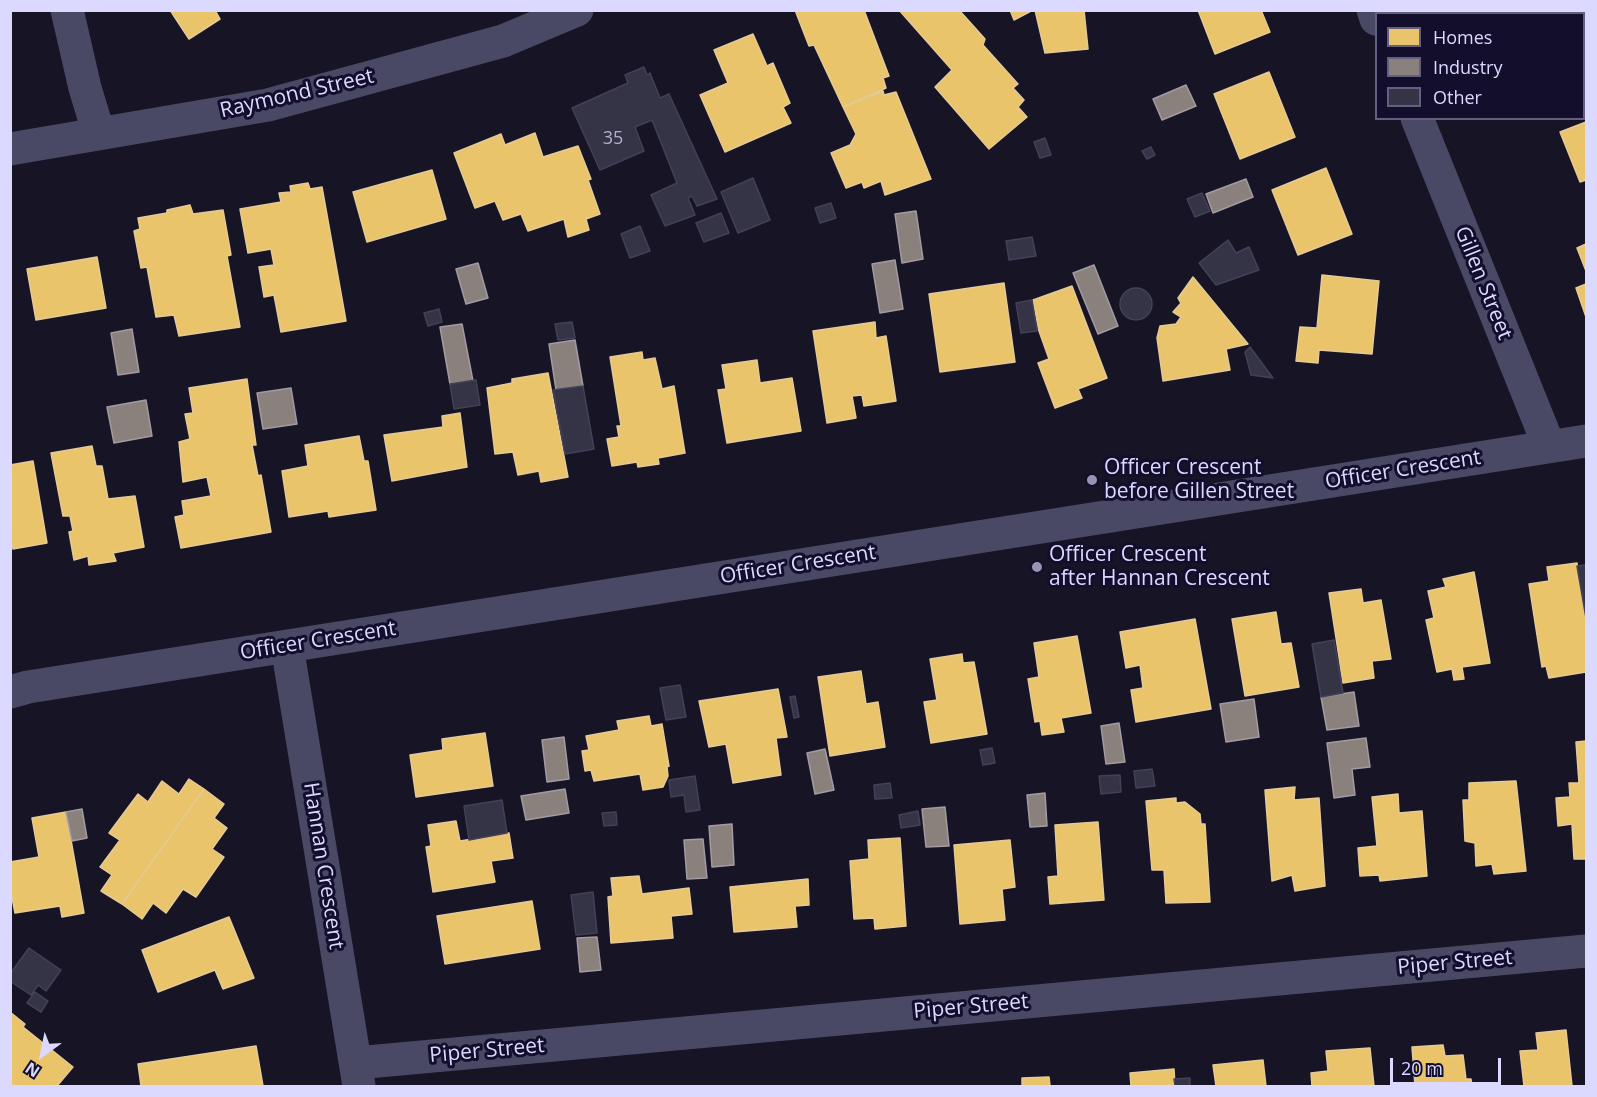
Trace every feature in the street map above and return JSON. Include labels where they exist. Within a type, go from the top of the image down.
[{"type":"street","points":[[67,10],[85,88],[99,134]]},
{"type":"street","name":"Raymond Street","points":[[10,149],[268,105],[503,41],[577,10]]},
{"type":"street","name":"Gillen Street","points":[[1418,120],[1549,446]]},
{"type":"street","name":"Officer Crescent","points":[[10,692],[287,646],[1587,441]]},
{"type":"street","name":"Hannan Crescent","points":[[287,646],[357,1075]]},
{"type":"street","name":"Piper Street","points":[[357,1075],[1587,951]]},
{"type":"building: Homes","points":[[170,10],[215,10],[220,19],[189,39]]},
{"type":"building: Homes","points":[[795,10],[864,10],[889,76],[883,78],[886,88],[843,107],[814,45],[809,46]]},
{"type":"building: Homes","points":[[899,10],[959,10],[985,39],[983,45],[1018,84],[1013,88],[1024,100],[1018,107],[1027,117],[989,149],[935,87],[952,70]]},
{"type":"building: Homes","points":[[1010,10],[1033,10],[1014,20]]},
{"type":"building: Homes","points":[[1035,10],[1084,10],[1088,49],[1045,53]]},
{"type":"building: Homes","points":[[1198,10],[1261,10],[1270,32],[1215,54]]},
{"type":"building: Homes","points":[[1510,10],[1586,10],[1586,13],[1510,12]]},
{"type":"building: Homes","points":[[753,34],[767,66],[773,63],[790,103],[783,107],[791,123],[725,152],[700,95],[728,83],[714,50]]},
{"type":"building: Homes","points":[[1585,66],[1586,70],[1585,100]]},
{"type":"building: Homes","points":[[1269,72],[1295,137],[1240,159],[1214,94]]},
{"type":"building: Homes","points":[[883,91],[884,95],[896,92],[931,179],[885,195],[881,181],[864,188],[862,182],[846,188],[831,153],[850,145],[856,134],[843,107]]},
{"type":"building: Homes","points":[[1586,122],[1586,180],[1580,182],[1560,132]]},
{"type":"building: Homes","points":[[535,133],[543,157],[578,146],[591,179],[588,180],[600,214],[586,219],[589,230],[568,237],[564,219],[528,231],[521,214],[503,220],[495,201],[475,208],[454,153],[501,134],[505,145]]},
{"type":"building: Homes","points":[[1326,168],[1352,234],[1298,255],[1272,190]]},
{"type":"building: Homes","points":[[432,170],[446,219],[367,242],[353,192]]},
{"type":"building: Homes","points":[[308,183],[310,189],[322,187],[346,321],[281,332],[274,295],[264,297],[259,267],[274,265],[271,249],[248,253],[240,209],[281,202],[279,193],[291,192],[290,186]]},
{"type":"building: Homes","points":[[190,205],[193,214],[223,210],[231,255],[227,256],[240,327],[179,336],[174,315],[156,317],[147,267],[141,268],[134,231],[140,229],[138,218],[167,213],[167,210]]},
{"type":"building: Homes","points":[[1586,244],[1586,271],[1577,248]]},
{"type":"building: Homes","points":[[97,257],[106,308],[36,320],[27,269]]},
{"type":"building: Homes","points":[[1322,275],[1379,281],[1372,354],[1319,350],[1318,363],[1296,361],[1300,327],[1317,328]]},
{"type":"building: Homes","points":[[1193,277],[1248,344],[1226,349],[1230,370],[1163,381],[1157,338],[1160,326],[1176,324],[1181,317],[1173,312],[1181,303],[1178,298]]},
{"type":"building: Homes","points":[[1004,283],[1015,362],[940,372],[929,294]]},
{"type":"building: Homes","points":[[1586,284],[1586,317],[1576,288]]},
{"type":"building: Homes","points":[[1072,286],[1107,378],[1078,389],[1082,398],[1055,408],[1038,363],[1049,359],[1039,331],[1033,300]]},
{"type":"building: Homes","points":[[875,322],[876,338],[886,336],[896,401],[864,406],[862,395],[852,396],[856,418],[827,423],[813,331]]},
{"type":"building: Homes","points":[[642,352],[643,360],[655,358],[662,389],[674,386],[685,453],[658,458],[659,464],[638,467],[637,462],[612,466],[607,439],[619,437],[617,426],[621,426],[610,357]]},
{"type":"building: Homes","points":[[757,360],[760,383],[792,378],[801,431],[727,443],[718,390],[726,389],[722,365]]},
{"type":"building: Homes","points":[[548,373],[568,477],[541,482],[539,471],[518,475],[513,452],[495,454],[487,388],[512,383],[512,379]]},
{"type":"building: Homes","points":[[247,379],[256,445],[252,445],[258,476],[261,475],[271,532],[181,548],[175,517],[184,515],[182,501],[211,496],[207,477],[183,482],[179,442],[190,439],[185,414],[193,413],[189,388]]},
{"type":"building: Homes","points":[[460,413],[467,467],[392,481],[384,435],[443,427],[442,416]]},
{"type":"building: Homes","points":[[359,436],[364,461],[368,461],[376,510],[329,517],[328,511],[289,517],[282,471],[308,466],[305,445]]},
{"type":"building: Homes","points":[[92,446],[96,466],[102,466],[108,499],[135,496],[144,547],[113,553],[116,561],[89,565],[88,556],[74,560],[69,532],[73,531],[70,516],[63,516],[51,453]]},
{"type":"building: Homes","points":[[33,461],[47,543],[13,549],[12,542],[10,543],[10,465]]},
{"type":"building: Homes","points":[[1577,563],[1586,618],[1586,672],[1549,678],[1546,666],[1542,667],[1529,584],[1549,581],[1547,567]]},
{"type":"building: Homes","points":[[1474,572],[1490,663],[1462,667],[1464,679],[1454,680],[1452,669],[1437,672],[1426,620],[1434,618],[1428,591],[1446,587],[1443,579]]},
{"type":"building: Homes","points":[[1361,589],[1363,603],[1381,600],[1391,659],[1372,661],[1374,678],[1343,683],[1329,593]]},
{"type":"building: Homes","points":[[1276,612],[1281,644],[1291,643],[1299,687],[1245,696],[1232,619]]},
{"type":"building: Homes","points":[[1195,619],[1211,709],[1136,722],[1131,690],[1143,688],[1140,665],[1126,668],[1120,632]]},
{"type":"building: Homes","points":[[1077,636],[1091,713],[1061,718],[1064,732],[1042,735],[1040,721],[1035,722],[1028,679],[1039,677],[1034,643]]},
{"type":"building: Homes","points":[[962,654],[963,663],[974,662],[987,734],[931,743],[924,702],[937,700],[930,659]]},
{"type":"building: Homes","points":[[861,671],[866,704],[878,702],[885,747],[830,756],[818,677]]},
{"type":"building: Homes","points":[[778,689],[787,737],[776,738],[781,775],[733,783],[726,744],[709,747],[699,701]]},
{"type":"building: Homes","points":[[649,716],[651,726],[662,724],[669,766],[663,787],[643,790],[640,774],[594,781],[591,770],[585,771],[582,751],[589,750],[586,736],[619,730],[617,721]]},
{"type":"building: Homes","points":[[485,733],[493,786],[416,797],[410,755],[443,750],[442,739]]},
{"type":"building: Homes","points":[[1586,741],[1586,859],[1574,859],[1572,824],[1558,826],[1556,798],[1570,797],[1569,783],[1579,783],[1576,742]]},
{"type":"building: Homes","points":[[189,779],[204,789],[122,904],[101,891],[112,875],[100,867],[120,840],[109,833],[138,794],[148,802],[162,781],[179,794]]},
{"type":"building: Homes","points":[[1516,781],[1526,871],[1494,874],[1492,864],[1476,866],[1475,843],[1465,841],[1463,800],[1469,800],[1469,783]]},
{"type":"building: Homes","points":[[1295,787],[1294,800],[1319,798],[1325,886],[1295,891],[1292,875],[1272,881],[1265,790]]},
{"type":"building: Homes","points":[[204,789],[224,804],[214,818],[227,828],[212,849],[224,857],[196,897],[183,889],[166,913],[153,903],[142,919],[122,904]]},
{"type":"building: Homes","points":[[1398,794],[1399,813],[1422,811],[1427,876],[1380,881],[1379,875],[1360,876],[1358,848],[1377,846],[1372,797]]},
{"type":"building: Homes","points":[[1176,798],[1176,803],[1185,802],[1200,814],[1201,824],[1205,824],[1210,902],[1166,903],[1164,870],[1152,870],[1146,801]]},
{"type":"building: Homes","points":[[66,812],[84,913],[62,917],[60,906],[15,913],[10,887],[10,862],[39,857],[32,818]]},
{"type":"building: Homes","points":[[456,821],[460,841],[509,833],[513,858],[491,861],[495,882],[433,892],[426,847],[431,846],[428,825]]},
{"type":"building: Homes","points":[[1098,822],[1104,900],[1050,904],[1048,877],[1058,876],[1055,825]]},
{"type":"building: Homes","points":[[900,838],[906,926],[875,929],[874,918],[854,919],[850,861],[869,859],[868,840]]},
{"type":"building: Homes","points":[[1010,840],[1015,887],[1002,889],[1005,920],[960,924],[954,845]]},
{"type":"building: Homes","points":[[639,876],[642,894],[689,888],[692,914],[671,916],[673,938],[611,943],[608,897],[613,896],[611,878]]},
{"type":"building: Homes","points":[[808,879],[809,905],[795,906],[797,927],[734,932],[730,887]]},
{"type":"building: Homes","points":[[532,901],[540,949],[445,964],[437,916]]},
{"type":"building: Homes","points":[[229,917],[254,978],[223,989],[215,970],[158,992],[142,950]]},
{"type":"building: Homes","points":[[10,1012],[25,1024],[23,1027],[73,1067],[57,1086],[10,1086]]},
{"type":"building: Homes","points":[[1566,1030],[1572,1086],[1524,1086],[1520,1051],[1538,1050],[1536,1033]]},
{"type":"building: Homes","points":[[1443,1045],[1445,1056],[1463,1055],[1466,1079],[1471,1079],[1472,1086],[1415,1086],[1412,1047]]},
{"type":"building: Homes","points":[[256,1046],[263,1086],[141,1086],[138,1064]]},
{"type":"building: Homes","points":[[1370,1048],[1374,1086],[1312,1086],[1311,1073],[1328,1071],[1326,1051]]},
{"type":"building: Homes","points":[[1263,1060],[1266,1086],[1216,1086],[1213,1065]]},
{"type":"building: Homes","points":[[1174,1069],[1175,1086],[1131,1086],[1130,1073]]},
{"type":"building: Homes","points":[[1049,1077],[1050,1086],[1022,1086],[1022,1078]]},
{"type":"building: Industry","points":[[1186,85],[1196,106],[1162,120],[1153,99]]},
{"type":"building: Industry","points":[[1246,179],[1253,197],[1213,213],[1206,194]]},
{"type":"building: Industry","points":[[916,211],[923,259],[902,263],[895,214]]},
{"type":"building: Industry","points":[[895,260],[903,309],[880,313],[872,264]]},
{"type":"building: Industry","points":[[478,263],[488,298],[466,304],[456,269]]},
{"type":"building: Industry","points":[[1094,265],[1118,326],[1098,334],[1073,273]]},
{"type":"building: Industry","points":[[462,324],[473,381],[450,384],[440,327]]},
{"type":"building: Industry","points":[[132,329],[139,372],[118,375],[111,333]]},
{"type":"building: Industry","points":[[575,340],[583,386],[556,390],[549,344]]},
{"type":"building: Industry","points":[[291,388],[297,424],[263,429],[257,393]]},
{"type":"building: Industry","points":[[146,400],[152,436],[114,443],[107,407]]},
{"type":"building: Industry","points":[[1354,692],[1359,726],[1327,730],[1321,697]]},
{"type":"building: Industry","points":[[1254,699],[1259,737],[1226,742],[1220,704]]},
{"type":"building: Industry","points":[[1119,723],[1125,762],[1106,764],[1101,726]]},
{"type":"building: Industry","points":[[564,737],[569,779],[547,782],[542,740]]},
{"type":"building: Industry","points":[[1366,738],[1370,767],[1352,769],[1355,795],[1334,798],[1327,743]]},
{"type":"building: Industry","points":[[825,749],[834,790],[815,794],[807,753]]},
{"type":"building: Industry","points":[[565,789],[569,813],[526,820],[521,796]]},
{"type":"building: Industry","points":[[1045,793],[1047,826],[1030,827],[1027,795]]},
{"type":"building: Industry","points":[[945,807],[949,846],[926,847],[922,809]]},
{"type":"building: Industry","points":[[82,809],[87,838],[72,841],[66,812]]},
{"type":"building: Industry","points":[[732,824],[734,865],[712,867],[709,826]]},
{"type":"building: Industry","points":[[703,839],[707,878],[687,879],[684,840]]},
{"type":"building: Industry","points":[[597,937],[601,970],[580,972],[577,938]]},
{"type":"building: Other","points":[[644,67],[647,75],[650,73],[660,98],[669,94],[717,199],[697,206],[692,196],[688,198],[695,215],[665,226],[651,195],[677,183],[652,120],[635,127],[644,151],[600,170],[572,108],[628,83],[625,75]]},
{"type":"building: Other","points":[[1045,138],[1051,155],[1040,158],[1034,142]]},
{"type":"building: Other","points":[[1151,147],[1155,155],[1147,159],[1142,151]]},
{"type":"building: Other","points":[[753,178],[770,220],[738,233],[721,192]]},
{"type":"building: Other","points":[[1202,193],[1210,211],[1195,217],[1187,199]]},
{"type":"building: Other","points":[[831,203],[836,218],[820,223],[815,208]]},
{"type":"building: Other","points":[[721,213],[729,233],[704,242],[696,223]]},
{"type":"building: Other","points":[[640,226],[650,251],[630,258],[621,234]]},
{"type":"building: Other","points":[[1032,237],[1036,256],[1009,260],[1006,241]]},
{"type":"building: Other","points":[[1228,240],[1236,253],[1249,247],[1259,270],[1216,285],[1199,263]]},
{"type":"building: Other","points":[[1136,288],[1147,293],[1152,304],[1147,315],[1136,320],[1125,315],[1120,304],[1125,293]]},
{"type":"building: Other","points":[[1032,300],[1037,331],[1021,333],[1016,303]]},
{"type":"building: Other","points":[[439,309],[442,322],[428,326],[424,313]]},
{"type":"building: Other","points":[[572,322],[575,338],[558,340],[555,324]]},
{"type":"building: Other","points":[[1250,347],[1273,378],[1251,375],[1245,352]]},
{"type":"building: Other","points":[[476,380],[480,405],[454,409],[450,384]]},
{"type":"building: Other","points":[[583,386],[594,449],[565,454],[553,390]]},
{"type":"building: Other","points":[[1586,565],[1586,618],[1577,566]]},
{"type":"building: Other","points":[[1334,640],[1343,693],[1321,697],[1312,644]]},
{"type":"building: Other","points":[[680,685],[686,717],[666,720],[660,688]]},
{"type":"building: Other","points":[[795,696],[799,717],[794,718],[790,697]]},
{"type":"building: Other","points":[[992,748],[995,763],[983,765],[980,750]]},
{"type":"building: Other","points":[[1152,769],[1155,786],[1136,788],[1134,771]]},
{"type":"building: Other","points":[[1120,775],[1121,792],[1101,794],[1099,776]]},
{"type":"building: Other","points":[[695,776],[700,810],[686,812],[684,795],[671,797],[669,780]]},
{"type":"building: Other","points":[[890,783],[892,798],[875,799],[874,785]]},
{"type":"building: Other","points":[[502,800],[507,833],[469,840],[464,806]]},
{"type":"building: Other","points":[[918,811],[920,825],[901,828],[899,815]]},
{"type":"building: Other","points":[[616,812],[617,825],[604,826],[602,813]]},
{"type":"building: Other","points":[[593,892],[597,933],[576,935],[571,895]]},
{"type":"building: Other","points":[[29,948],[61,970],[46,991],[38,985],[31,995],[10,981],[10,974]]},
{"type":"building: Other","points":[[35,992],[48,1001],[41,1012],[27,1003]]},
{"type":"building: Other","points":[[1190,1078],[1190,1086],[1175,1086],[1174,1079]]},
{"type":"place","name":"Officer Crescent before Gillen Street","points":[[1092,480]]},
{"type":"place","name":"Officer Crescent after Hannan Crescent","points":[[1037,567]]}]
